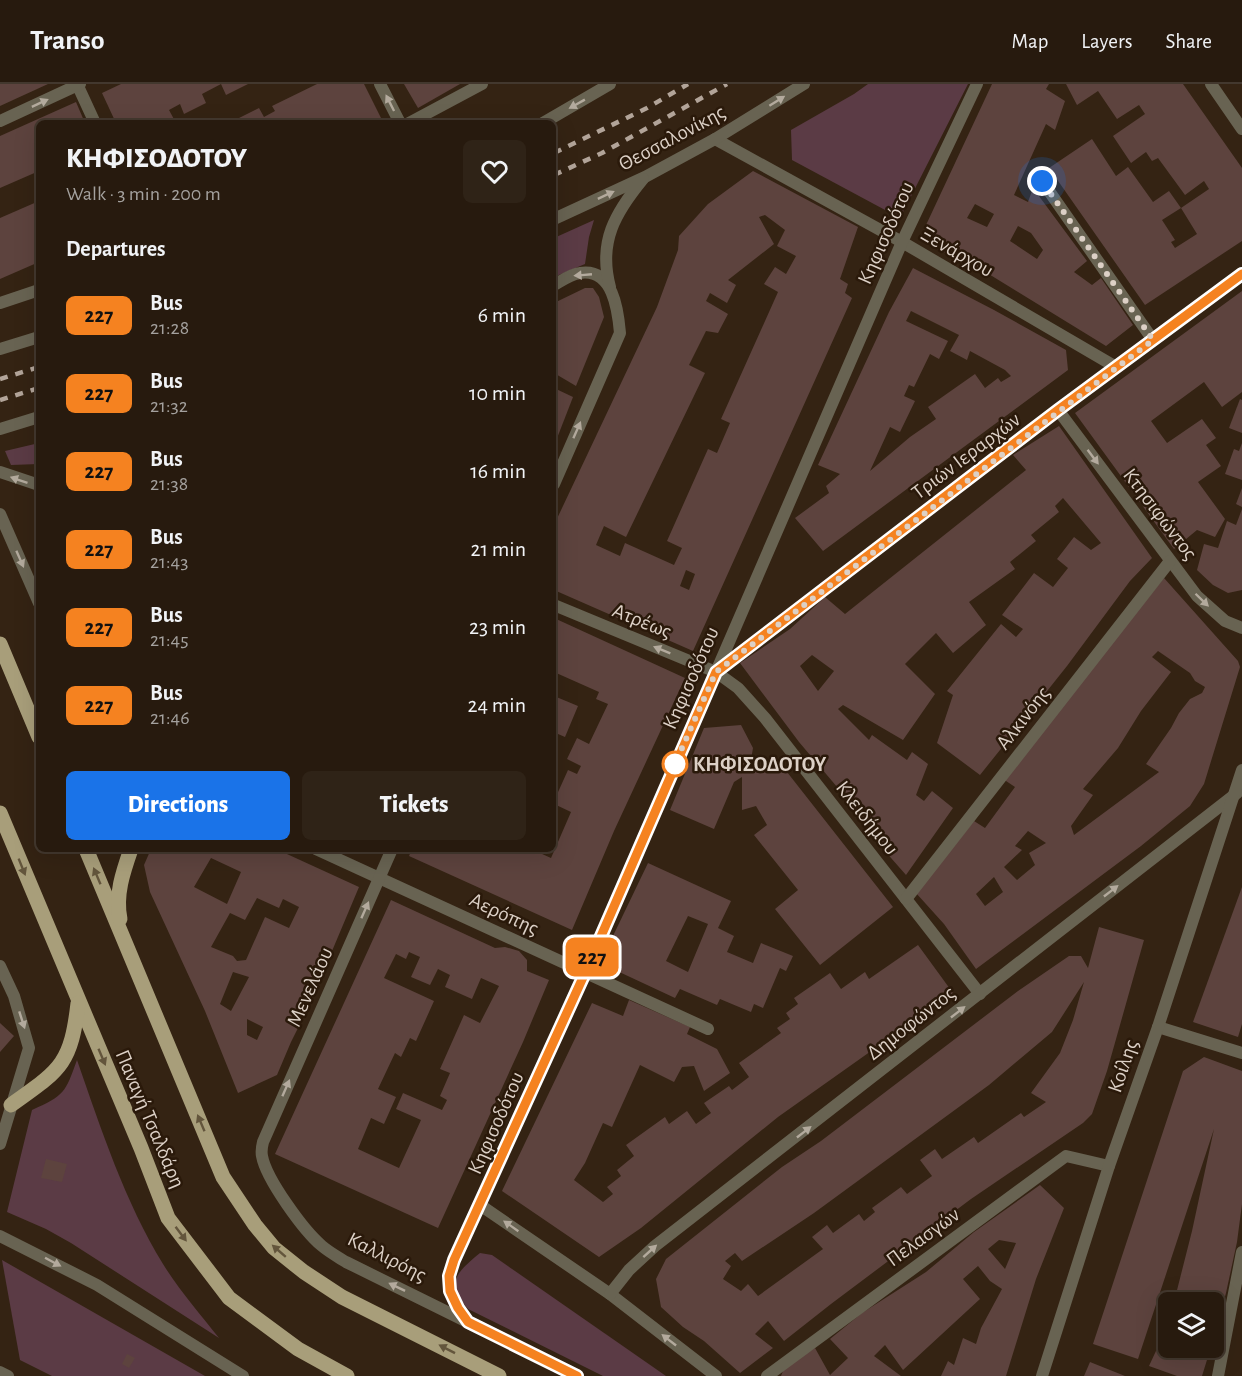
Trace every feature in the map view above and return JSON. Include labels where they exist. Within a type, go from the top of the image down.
[{"type":"main road","points":[[0,644],[36,730]]},
{"type":"main road","points":[[25,704],[36,720]]},
{"type":"main road","name":"Παναγή Τσαλδάρη","points":[[0,813],[78,1003],[141,1148],[168,1218],[229,1298],[298,1348],[347,1376]]},
{"type":"main road","points":[[87,852],[223,1176],[255,1226],[274,1248],[304,1272],[342,1297],[499,1376]]},
{"type":"main road","points":[[125,942],[117,906],[122,877],[130,852]]},
{"type":"main road","points":[[4,1105],[52,1076],[59,1067],[71,1044],[78,1003]]},
{"type":"street","points":[[0,121],[78,84],[94,120]]},
{"type":"street","points":[[380,84],[398,120]]},
{"type":"street","points":[[415,120],[482,84]]},
{"type":"street","points":[[548,120],[610,84]]},
{"type":"street","name":"Θεσσαλονίκης","points":[[556,218],[645,177],[715,139],[804,84]]},
{"type":"street","name":"Κηφισοδότου","points":[[468,1322],[453,1300],[449,1283],[454,1260],[585,973],[902,242],[977,84]]},
{"type":"street","points":[[1211,84],[1242,129]]},
{"type":"street","name":"Ξενάρχου","points":[[715,139],[902,242],[1116,367]]},
{"type":"street","points":[[556,479],[620,333],[617,310],[605,267],[609,235],[627,199],[645,177]]},
{"type":"street","points":[[1042,181],[1153,340]]},
{"type":"street","points":[[556,284],[579,273],[593,273],[610,287]]},
{"type":"street","name":"Τριών Ιεραρχών","points":[[716,672],[1058,410],[1242,274]]},
{"type":"street","points":[[0,303],[36,291]]},
{"type":"street","points":[[0,349],[36,338]]},
{"type":"street","name":"Κτησιφώντος","points":[[1058,410],[1197,596],[1225,621],[1242,628]]},
{"type":"street","points":[[0,429],[36,418]]},
{"type":"street","points":[[0,472],[36,484]]},
{"type":"street","points":[[0,514],[36,596]]},
{"type":"street","name":"Αλκινόης","points":[[906,899],[1170,561]]},
{"type":"street","name":"Ατρέως","points":[[556,606],[716,672]]},
{"type":"street","name":"Κλειδήμου","points":[[716,672],[738,688],[765,718],[980,994]]},
{"type":"street","name":"Κοίλης","points":[[1042,1376],[1109,1167],[1238,792],[1242,770]]},
{"type":"street","name":"Δημοφώντος","points":[[610,1294],[629,1270],[655,1246],[1238,792]]},
{"type":"street","name":"Αερόπης","points":[[323,852],[708,1029]]},
{"type":"street","name":"Μενελάου","points":[[263,1142],[391,852]]},
{"type":"street","points":[[0,966],[14,996],[29,1048],[4,1105],[0,1144]]},
{"type":"street","points":[[1158,1027],[1242,1053]]},
{"type":"street","name":"Καλλιρόης","points":[[263,1142],[262,1155],[266,1170],[304,1226],[322,1245],[346,1262],[577,1376]]},
{"type":"street","name":"Πελασγών","points":[[767,1376],[1066,1156],[1109,1167]]},
{"type":"street","points":[[480,1205],[610,1294],[716,1376]]},
{"type":"street","points":[[0,1236],[97,1285],[243,1376]]},
{"type":"street","points":[[1218,1376],[1242,1252]]},
{"type":"street","points":[[0,1372],[8,1376]]},
{"type":"shaded area","points":[[868,84],[968,84],[900,218],[792,160],[791,130]]},
{"type":"shaded area","points":[[594,220],[585,264],[556,276],[556,237]]},
{"type":"shaded area","points":[[36,444],[36,464],[11,465],[5,451]]},
{"type":"shaded area","points":[[77,1060],[125,1190],[149,1240],[176,1283],[219,1338],[71,1243],[7,1212],[32,1110],[62,1092],[70,1080]]},
{"type":"shaded area","points":[[480,1253],[492,1255],[666,1376],[603,1376],[468,1309],[457,1292],[456,1278],[465,1266]]},
{"type":"shaded area","points":[[2,1260],[205,1376],[52,1376],[20,1360]]},
{"type":"building","points":[[0,84],[48,84],[0,106]]},
{"type":"building","points":[[121,84],[221,84],[202,94],[206,103],[184,114],[180,104],[169,110],[174,120],[115,120],[102,93]]},
{"type":"building","points":[[221,84],[248,84],[226,95]]},
{"type":"building","points":[[317,84],[364,84],[381,118],[377,120],[240,120],[239,118],[259,108],[264,117],[275,111],[272,106]]},
{"type":"building","points":[[404,84],[460,84],[418,108]]},
{"type":"building","points":[[992,84],[1049,84],[1046,89],[1065,101],[1055,130],[1046,124],[1014,195],[1028,202],[1033,188],[1087,261],[1074,272],[1092,285],[1101,278],[1133,325],[1106,346],[992,276],[919,240]],"holes":[[[975,204],[994,214],[987,227],[967,218]],[[1018,226],[1031,233],[1043,250],[1037,259],[1010,241]]]},
{"type":"building","points":[[1066,84],[1183,84],[1242,168],[1242,241],[1145,305],[1049,168],[1092,139],[1116,176],[1128,167],[1153,202],[1169,191],[1181,208],[1209,189],[1204,181],[1185,195],[1158,158],[1152,161],[1146,152],[1131,163],[1113,136],[1145,114],[1139,105],[1117,119],[1098,91],[1077,105]],"holes":[[[1181,208],[1197,234],[1175,248],[1171,242],[1175,240],[1162,220]]]},
{"type":"building","points":[[76,102],[84,120],[36,120],[36,172],[0,188],[0,136]]},
{"type":"building","points":[[753,171],[858,227],[840,279],[848,284],[845,293],[852,298],[693,651],[556,591],[556,521],[657,307],[678,250],[679,236],[708,204]],"holes":[[[765,215],[785,230],[777,246],[796,256],[786,274],[775,267],[764,284],[778,292],[721,419],[730,423],[717,453],[708,449],[667,541],[682,548],[674,565],[625,543],[620,556],[596,545],[604,526],[626,537],[705,373],[689,365],[706,331],[718,333],[728,314],[706,301],[710,293],[727,303],[736,285],[728,280],[774,244],[759,217]],[[686,570],[695,574],[689,590],[680,586]]]},
{"type":"building","points":[[36,202],[36,263],[0,279],[0,218]]},
{"type":"building","points":[[913,268],[1066,350],[1068,370],[823,551],[795,518],[829,493],[826,486],[840,474],[818,465],[889,312]],"holes":[[[911,311],[959,335],[950,351],[967,360],[970,351],[1005,370],[1011,376],[1001,382],[998,378],[985,388],[975,374],[928,407],[936,419],[910,437],[870,471],[890,427],[900,432],[915,401],[904,396],[909,385],[914,387],[930,354],[939,359],[948,341],[906,321]]]},
{"type":"building","points":[[585,288],[593,288],[599,297],[604,317],[576,386],[556,374],[556,302]]},
{"type":"building","points":[[1242,291],[1242,392],[1222,407],[1204,382],[1151,421],[1167,443],[1202,419],[1216,438],[1206,445],[1221,466],[1198,482],[1225,519],[1215,537],[1197,530],[1174,549],[1075,413]]},
{"type":"building","points":[[556,389],[573,397],[556,441]]},
{"type":"building","points":[[1240,399],[1242,400],[1242,433],[1229,428]]},
{"type":"building","points":[[1059,426],[1152,558],[1130,581],[1067,666],[980,775],[937,743],[953,695],[947,691],[1001,624],[1016,637],[1023,629],[1002,615],[1034,573],[1053,587],[1068,568],[1057,559],[1074,537],[1091,550],[1101,543],[1063,498],[1055,506],[1059,512],[1031,535],[1036,541],[1010,562],[1015,569],[969,602],[986,625],[953,653],[936,633],[905,664],[935,694],[903,740],[843,705],[838,709],[869,740],[872,735],[907,760],[912,752],[928,764],[916,795],[924,801],[932,791],[953,808],[906,875],[884,850],[865,820],[799,742],[740,663],[790,629],[825,597],[845,614],[1026,470],[1013,455]],"holes":[[[812,655],[834,671],[818,691],[800,666]]]},
{"type":"building","points":[[1242,443],[1242,480],[1225,474],[1234,449],[1239,451]]},
{"type":"building","points":[[1242,488],[1242,507],[1236,504]]},
{"type":"building","points":[[1242,509],[1242,590],[1228,593],[1213,585],[1197,570],[1204,544],[1218,548],[1227,521],[1236,525]]},
{"type":"building","points":[[1164,578],[1238,661],[1240,667],[1204,784],[1190,806],[1141,846],[976,969],[944,924],[916,893],[974,821],[985,828],[1015,787],[1003,779]],"holes":[[[1158,651],[1190,673],[1195,681],[1205,687],[1202,693],[1190,699],[1179,713],[1146,764],[1159,772],[1074,835],[1071,826],[1093,795],[1083,789],[1118,748],[1141,711],[1171,672],[1152,657]],[[1028,831],[1046,843],[1029,853],[1035,865],[1017,880],[1004,867],[1022,850],[1015,846]],[[994,877],[1003,892],[985,906],[976,894]]]},
{"type":"building","points":[[556,619],[685,678],[614,831],[572,930],[409,856],[411,852],[538,852],[551,858],[554,852],[556,852],[556,846],[571,812],[556,805],[556,797],[568,770],[577,774],[581,766],[567,759],[577,738],[589,744],[608,704],[596,699],[599,692],[556,673]]},
{"type":"building","points":[[556,697],[578,706],[565,737],[558,734],[556,738]]},
{"type":"building","points":[[741,725],[753,748],[749,772],[776,758],[893,907],[820,965],[775,909],[798,890],[754,835],[767,825],[756,806],[742,810],[742,777],[734,782],[714,829],[670,810],[704,728]]},
{"type":"building","points":[[150,852],[283,852],[359,887],[277,1075],[238,1093],[205,1011],[150,892],[144,865]],"holes":[[[211,858],[241,872],[227,904],[194,887]],[[257,898],[279,908],[283,899],[299,907],[289,928],[265,917],[246,960],[237,961],[233,956],[211,947],[230,913],[245,920]],[[233,972],[249,977],[231,1011],[220,1004]],[[247,1019],[263,1027],[257,1040],[247,1035]]]},
{"type":"building","points":[[648,863],[731,901],[718,928],[734,936],[727,952],[753,963],[761,943],[793,956],[786,971],[780,968],[763,1008],[754,1004],[751,1012],[720,999],[717,1005],[680,989],[675,998],[600,963]],"holes":[[[688,916],[708,924],[688,972],[666,961]]]},
{"type":"building","points":[[1242,887],[1242,1024],[1238,1037],[1193,1022]]},
{"type":"building","points":[[391,900],[495,948],[505,947],[519,951],[527,960],[527,971],[549,980],[438,1228],[275,1154]],"holes":[[[409,952],[420,957],[411,977],[430,985],[438,969],[450,975],[445,987],[472,999],[481,978],[499,986],[480,1023],[464,1015],[440,1069],[450,1073],[440,1096],[447,1100],[442,1110],[403,1093],[396,1109],[421,1120],[399,1168],[358,1149],[371,1118],[384,1124],[396,1097],[378,1089],[395,1053],[401,1057],[410,1038],[416,1041],[434,1001],[384,978],[396,954],[406,959]]]},
{"type":"building","points":[[1099,927],[1144,940],[1107,1071],[1092,1114],[1083,1123],[971,1199],[784,1341],[768,1321],[755,1334],[773,1348],[740,1373],[661,1307],[656,1279],[666,1259],[782,1167],[821,1141],[1018,991],[1069,956],[1081,956],[1088,968]],"holes":[[[1084,982],[1060,1053],[1031,1093],[1046,1102],[1024,1117],[1021,1113],[978,1143],[974,1137],[942,1159],[935,1149],[920,1160],[932,1176],[907,1194],[901,1187],[872,1208],[875,1212],[864,1221],[859,1214],[833,1233],[827,1225],[812,1237],[823,1249],[758,1296],[748,1284],[741,1291],[723,1279],[731,1266],[725,1261],[735,1253],[742,1261],[814,1213],[989,1085],[1052,1032]]]},
{"type":"building","points":[[918,945],[953,993],[778,1117],[641,1228],[599,1257],[502,1191],[592,1003],[623,1016],[629,1000],[690,1027],[687,1034],[717,1049],[730,1073],[704,1091],[694,1066],[682,1067],[674,1082],[640,1065],[612,1127],[603,1123],[585,1163],[574,1180],[603,1202],[613,1194],[607,1187],[621,1176],[617,1170],[634,1156],[626,1145],[665,1117],[669,1124],[687,1111],[696,1124],[711,1113],[704,1103],[729,1086],[732,1090],[749,1077],[739,1063],[781,1033],[777,1028],[790,1019],[786,1013],[798,1004],[794,998],[830,973],[841,989],[865,972],[869,979]]},
{"type":"building","points":[[0,1023],[14,1036],[0,1052]]},
{"type":"building","points":[[1204,1057],[1242,1071],[1242,1204],[1237,1242],[1224,1300],[1224,1292],[1177,1292],[1214,1129],[1160,1292],[1158,1292],[1158,1298],[1138,1359],[1093,1344],[1183,1071]]},
{"type":"building","points":[[46,1159],[67,1164],[62,1182],[41,1178]]},
{"type":"building","points":[[1040,1185],[1064,1208],[1036,1279],[1006,1376],[941,1376],[948,1361],[954,1365],[963,1338],[976,1344],[981,1328],[1002,1289],[990,1281],[978,1266],[963,1279],[980,1299],[903,1370],[885,1345],[874,1356],[901,1376],[781,1376],[785,1366],[815,1348],[830,1375],[848,1358],[830,1339],[862,1313],[926,1272],[974,1232]],"holes":[[[999,1240],[1016,1243],[1005,1269],[988,1249]]]},
{"type":"building","points":[[1158,1347],[1158,1358],[1208,1358],[1202,1376],[1177,1376],[1149,1366]]},
{"type":"building","points":[[127,1354],[135,1358],[129,1368],[122,1364]]},
{"type":"building","points":[[1090,1362],[1125,1376],[1084,1376]]},
{"type":"railway","points":[[556,152],[647,108],[688,84]]},
{"type":"railway","points":[[556,174],[602,153],[727,84]]},
{"type":"railway","points":[[0,379],[36,368]]},
{"type":"railway","points":[[0,400],[36,389]]},
{"type":"bus line","name":"227","points":[[577,1376],[468,1322],[453,1300],[449,1276],[454,1260],[585,973],[716,672],[1058,410],[1242,274]]},
{"type":"place","name":"ΚΗΦΙΣΟΔΟΤΟΥ","points":[[675,764]]},
{"type":"route","points":[[675,764],[674,766],[716,672],[1153,340],[1042,181]]}]
